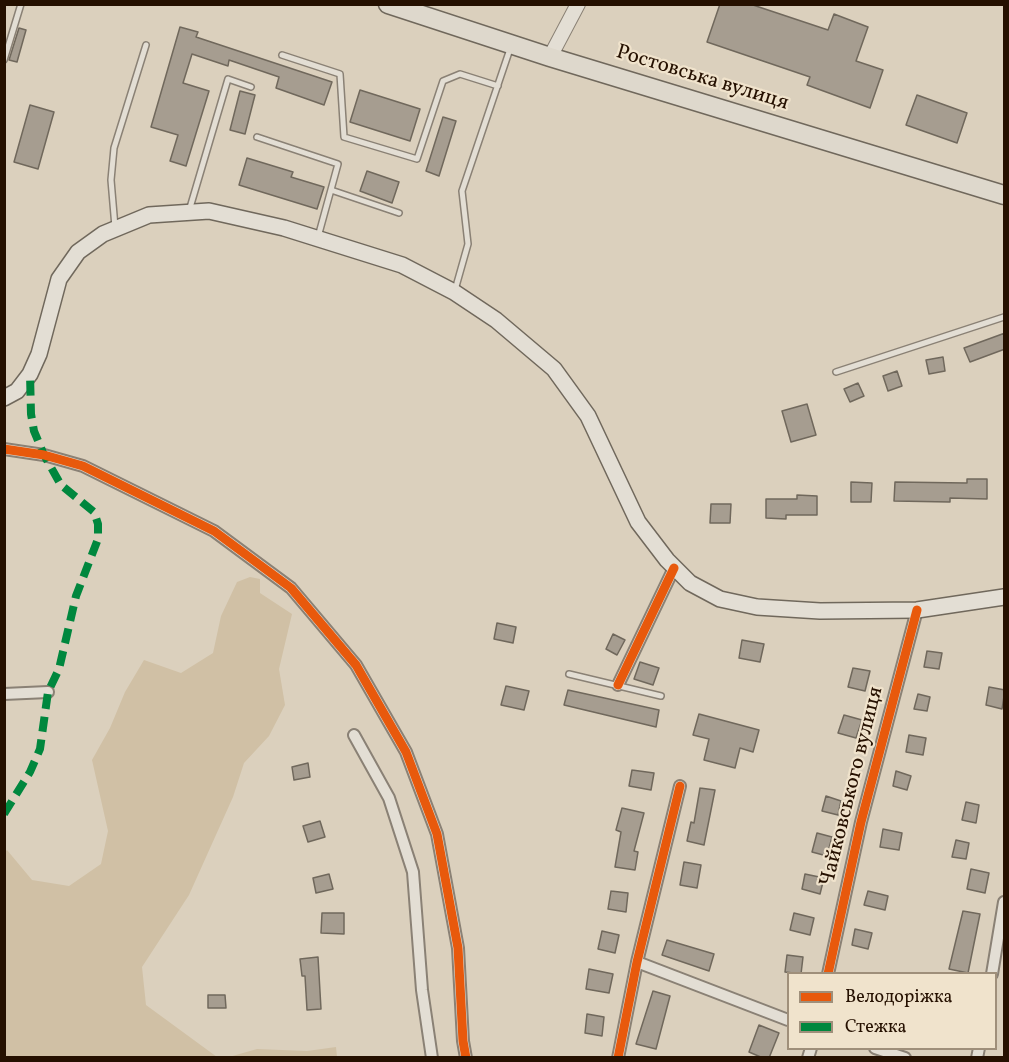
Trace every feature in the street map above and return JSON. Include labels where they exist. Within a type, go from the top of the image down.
[{"type":"highway","name":"Ростовська вулиця","points":[[388,4],[550,57],[1005,195]]},
{"type":"main road","points":[[4,398],[17,391],[30,374],[39,354],[59,279],[78,252],[103,234],[149,215],[209,211],[284,228],[402,265],[454,292],[496,320],[554,369],[588,416],[638,522],[670,564],[690,583],[720,599],[757,607],[820,611],[917,610],[1005,597]]},
{"type":"street","points":[[550,57],[578,4]]},
{"type":"street","points":[[4,449],[44,455],[84,466],[214,531],[291,588],[356,665],[406,752],[437,834],[458,948],[466,1058]]},
{"type":"street","points":[[618,685],[670,564]]},
{"type":"street","name":"Чайковського вулиця","points":[[828,972],[861,822],[917,610]]},
{"type":"street","points":[[4,694],[48,692]]},
{"type":"street","points":[[354,735],[389,798],[413,872],[422,990],[432,1058]]},
{"type":"street","points":[[618,1058],[637,962],[680,786]]},
{"type":"street","points":[[992,972],[1005,902]]},
{"type":"street","points":[[637,962],[787,1019]]},
{"type":"street","points":[[881,1050],[905,1058]]},
{"type":"lane","points":[[4,60],[21,4]]},
{"type":"lane","points":[[115,229],[111,180],[114,148],[146,45]]},
{"type":"lane","points":[[454,292],[468,244],[462,191],[512,45]]},
{"type":"lane","points":[[282,55],[340,74],[344,137],[417,159],[443,81],[460,74],[498,86]]},
{"type":"lane","points":[[188,212],[228,79],[251,87]]},
{"type":"lane","points":[[257,137],[338,164],[318,238]]},
{"type":"lane","points":[[331,190],[399,213]]},
{"type":"lane","points":[[836,372],[1005,317]]},
{"type":"lane","points":[[569,674],[662,696]]},
{"type":"shaded area","points":[[250,577],[260,579],[260,593],[292,614],[279,669],[285,705],[269,736],[244,763],[233,797],[189,895],[142,967],[146,1005],[217,1057],[5,1057],[5,852],[7,850],[32,880],[69,886],[101,864],[108,831],[92,760],[110,728],[125,692],[144,660],[181,673],[213,653],[221,616],[237,582]]},
{"type":"shaded area","points":[[336,1047],[337,1057],[229,1057],[257,1049],[307,1051]]},
{"type":"building","points":[[720,4],[750,4],[828,30],[834,14],[868,27],[856,61],[883,70],[870,108],[807,85],[810,77],[707,42]]},
{"type":"building","points":[[180,27],[198,32],[196,37],[332,82],[324,105],[276,88],[279,77],[229,60],[228,66],[192,54],[183,83],[209,91],[186,166],[170,161],[178,135],[151,127]]},
{"type":"building","points":[[19,28],[26,30],[17,62],[9,60]]},
{"type":"building","points":[[360,90],[420,109],[410,141],[350,122]]},
{"type":"building","points":[[240,91],[255,95],[245,134],[230,130]]},
{"type":"building","points":[[917,95],[967,113],[957,143],[906,125]]},
{"type":"building","points":[[30,105],[54,112],[38,169],[14,162]]},
{"type":"building","points":[[443,117],[456,121],[439,176],[426,171]]},
{"type":"building","points":[[247,158],[293,172],[291,177],[324,187],[317,209],[239,185]]},
{"type":"building","points":[[367,171],[399,182],[392,203],[360,191]]},
{"type":"building","points":[[1005,333],[1005,349],[970,362],[964,348]]},
{"type":"building","points":[[943,357],[945,371],[929,374],[926,360]]},
{"type":"building","points":[[897,371],[902,386],[888,391],[883,376]]},
{"type":"building","points":[[858,383],[864,396],[850,402],[844,389]]},
{"type":"building","points":[[807,404],[816,435],[791,442],[782,411]]},
{"type":"building","points":[[967,479],[987,479],[987,499],[950,498],[950,502],[894,501],[895,482],[967,483]]},
{"type":"building","points":[[851,482],[872,483],[871,502],[851,502]]},
{"type":"building","points":[[797,495],[817,496],[817,515],[786,515],[786,519],[766,518],[766,499],[797,499]]},
{"type":"building","points":[[711,504],[731,504],[730,523],[710,523]]},
{"type":"building","points":[[497,623],[516,627],[513,643],[494,639]]},
{"type":"building","points":[[613,634],[625,640],[617,655],[606,649]]},
{"type":"building","points":[[742,640],[764,644],[760,662],[739,658]]},
{"type":"building","points":[[927,651],[942,653],[939,669],[924,667]]},
{"type":"building","points":[[640,662],[659,668],[653,685],[634,679]]},
{"type":"building","points":[[853,668],[870,671],[865,691],[848,687]]},
{"type":"building","points":[[506,686],[529,691],[524,710],[501,705]]},
{"type":"building","points":[[989,687],[1005,690],[1002,709],[986,705]]},
{"type":"building","points":[[568,690],[659,710],[656,727],[564,705]]},
{"type":"building","points":[[918,694],[930,697],[927,711],[914,709]]},
{"type":"building","points":[[699,714],[759,730],[753,752],[740,748],[735,768],[704,760],[709,739],[693,735]]},
{"type":"building","points":[[844,715],[862,720],[856,738],[838,733]]},
{"type":"building","points":[[909,735],[926,738],[923,755],[906,752]]},
{"type":"building","points":[[308,763],[310,777],[294,780],[292,767]]},
{"type":"building","points":[[632,770],[654,773],[651,790],[629,786]]},
{"type":"building","points":[[896,771],[911,776],[907,790],[893,786]]},
{"type":"building","points":[[700,788],[715,790],[704,845],[687,841],[691,822],[694,823]]},
{"type":"building","points":[[826,796],[841,801],[838,815],[822,811]]},
{"type":"building","points":[[966,802],[979,805],[976,823],[962,820]]},
{"type":"building","points":[[622,808],[644,813],[634,851],[638,852],[635,870],[615,867],[621,832],[616,830]]},
{"type":"building","points":[[320,821],[325,837],[308,842],[303,826]]},
{"type":"building","points":[[883,829],[902,833],[899,850],[880,847]]},
{"type":"building","points":[[817,833],[832,837],[827,856],[812,852]]},
{"type":"building","points":[[956,840],[969,843],[966,859],[952,857]]},
{"type":"building","points":[[684,862],[701,865],[697,888],[680,885]]},
{"type":"building","points":[[971,869],[989,873],[985,893],[967,889]]},
{"type":"building","points":[[329,874],[333,889],[316,893],[313,878]]},
{"type":"building","points":[[805,874],[824,878],[820,894],[802,889]]},
{"type":"building","points":[[611,891],[628,893],[626,912],[608,909]]},
{"type":"building","points":[[868,891],[888,896],[885,910],[864,905]]},
{"type":"building","points":[[963,911],[980,914],[968,972],[949,969]]},
{"type":"building","points":[[322,913],[344,913],[344,934],[321,933]]},
{"type":"building","points":[[794,913],[814,918],[810,935],[790,930]]},
{"type":"building","points":[[855,929],[872,933],[868,949],[852,945]]},
{"type":"building","points":[[602,931],[619,935],[615,953],[598,949]]},
{"type":"building","points":[[667,940],[714,954],[709,971],[662,955]]},
{"type":"building","points":[[787,955],[803,957],[801,972],[785,972]]},
{"type":"building","points":[[318,957],[321,1009],[307,1010],[305,976],[302,976],[300,959]]},
{"type":"building","points":[[589,969],[613,974],[609,993],[586,989]]},
{"type":"building","points":[[653,991],[670,996],[656,1049],[636,1044]]},
{"type":"building","points":[[208,995],[225,995],[226,1008],[208,1008]]},
{"type":"building","points":[[587,1014],[604,1017],[602,1036],[585,1033]]},
{"type":"building","points":[[759,1025],[779,1033],[769,1058],[749,1052]]},
{"type":"marked path","points":[[4,814],[30,772],[40,749],[48,692],[59,669],[76,596],[98,539],[98,524],[94,512],[61,485],[34,431],[31,414],[30,374]]},
{"type":"cycle path","points":[[4,449],[44,455],[83,466],[214,531],[291,588],[356,665],[406,752],[437,834],[458,948],[466,1058]]},
{"type":"cycle path","points":[[618,685],[674,568]]},
{"type":"cycle path","points":[[828,972],[861,822],[917,610]]},
{"type":"cycle path","points":[[618,1058],[637,962],[680,786]]}]
